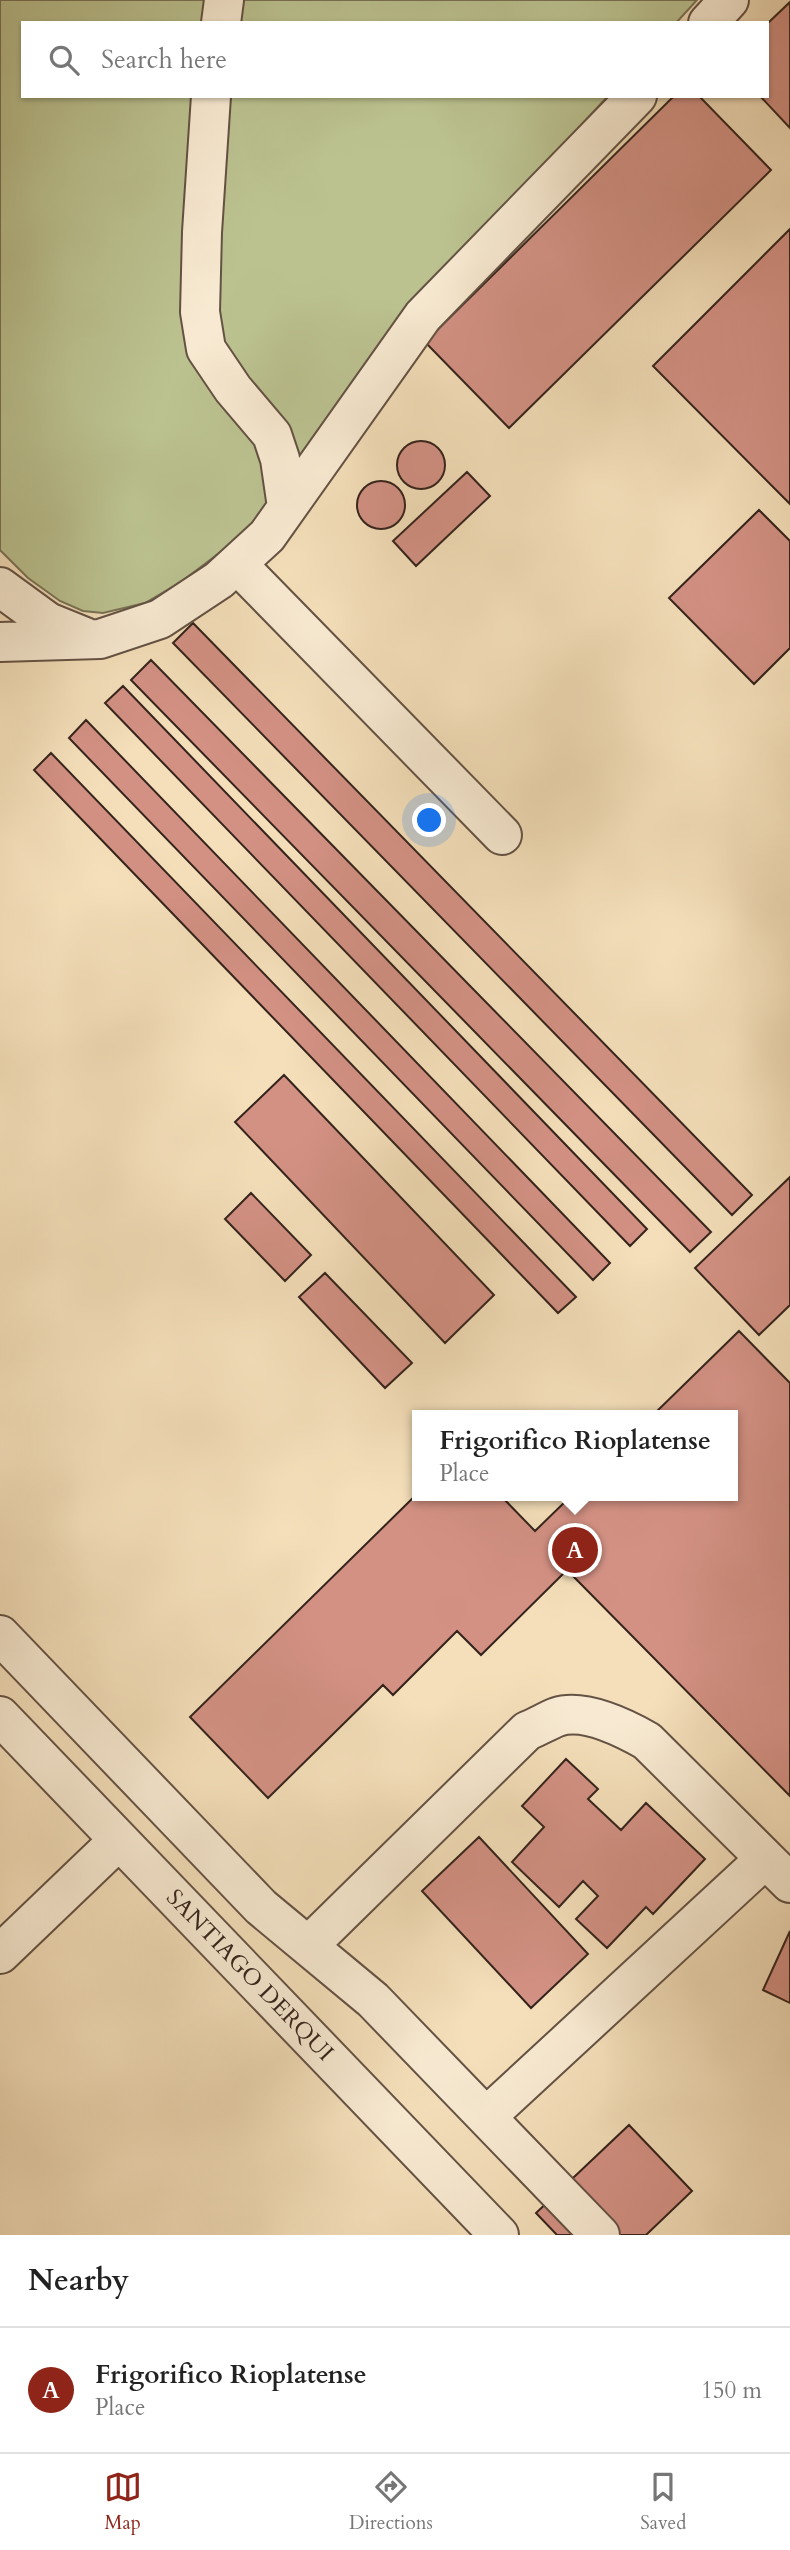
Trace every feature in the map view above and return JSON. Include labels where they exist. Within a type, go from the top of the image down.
[{"type":"street","points":[[221,21],[224,0]]},
{"type":"street","points":[[710,21],[729,0]]},
{"type":"street","points":[[211,98],[200,312],[206,349],[233,389],[272,435],[280,458],[287,507]]},
{"type":"street","points":[[0,642],[100,639],[160,619],[219,580],[267,536],[423,316],[635,98]]},
{"type":"street","points":[[237,564],[502,835]]},
{"type":"street","points":[[0,587],[48,622],[91,640]]},
{"type":"street","points":[[0,1635],[261,1907],[373,2000],[600,2235]]},
{"type":"street","name":"SANTIAGO DERQUI","points":[[0,1716],[499,2235]]},
{"type":"street","points":[[309,1945],[527,1731],[560,1716],[593,1718],[620,1725],[647,1741],[777,1871],[486,2118]]},
{"type":"street","points":[[0,1954],[119,1840]]},
{"type":"green space","points":[[0,0],[697,0],[678,21],[21,21],[21,98],[606,98],[386,336],[268,516],[181,582],[145,603],[103,613],[83,611],[60,601],[28,578],[0,550]]},
{"type":"building","points":[[790,2],[790,128],[762,98],[769,98],[769,22]]},
{"type":"building","points":[[672,98],[701,98],[771,170],[509,428],[425,342]]},
{"type":"building","points":[[790,229],[790,504],[653,366]]},
{"type":"building","points":[[421,441],[430,442],[438,448],[444,456],[444,474],[438,482],[430,488],[421,489],[412,488],[404,482],[398,474],[397,465],[398,456],[404,448],[412,442]]},
{"type":"building","points":[[467,472],[490,496],[416,566],[393,541]]},
{"type":"building","points":[[381,481],[390,482],[398,488],[404,496],[404,514],[398,522],[390,528],[381,529],[372,528],[364,522],[358,514],[357,505],[358,496],[364,488],[372,482]]},
{"type":"building","points":[[759,510],[790,541],[790,648],[754,684],[669,598]]},
{"type":"building","points":[[193,623],[752,1195],[732,1215],[173,643]]},
{"type":"building","points":[[151,660],[711,1232],[690,1252],[131,680]]},
{"type":"building","points":[[123,686],[647,1229],[630,1246],[105,703]]},
{"type":"building","points":[[86,720],[610,1263],[593,1280],[69,738]]},
{"type":"building","points":[[51,753],[576,1297],[558,1313],[34,770]]},
{"type":"building","points":[[284,1075],[494,1295],[445,1343],[235,1122]]},
{"type":"building","points":[[790,1177],[790,1305],[759,1335],[695,1268]]},
{"type":"building","points":[[251,1193],[311,1255],[285,1281],[225,1219]]},
{"type":"building","points":[[325,1273],[412,1363],[385,1388],[299,1297]]},
{"type":"building","points":[[739,1331],[790,1383],[790,1796],[567,1570],[481,1655],[457,1631],[393,1695],[383,1685],[268,1798],[190,1717],[412,1499],[412,1501],[506,1501],[535,1531],[566,1501],[738,1501],[738,1410],[658,1410]]},
{"type":"building","points":[[566,1759],[598,1789],[588,1799],[621,1830],[646,1803],[705,1859],[653,1914],[646,1907],[607,1948],[576,1919],[598,1896],[583,1881],[559,1907],[512,1862],[544,1827],[522,1806]]},
{"type":"building","points":[[479,1837],[588,1954],[531,2008],[422,1891]]},
{"type":"building","points":[[790,1931],[790,2003],[763,1990]]},
{"type":"building","points":[[629,2125],[692,2191],[646,2235],[557,2235],[536,2213]]},
{"type":"place","name":"Frigorifico Rioplatense","points":[[575,1550]]}]
